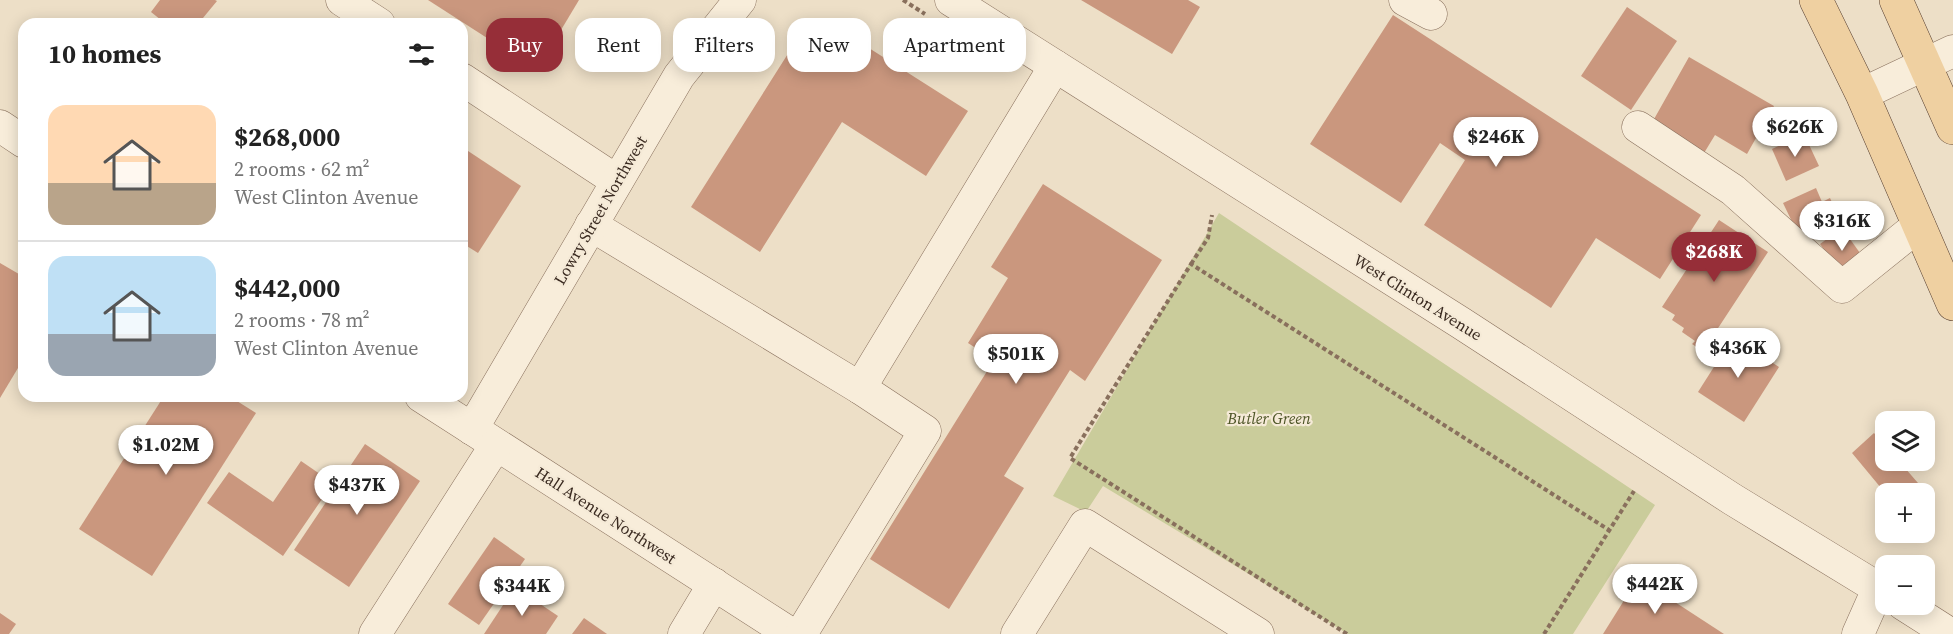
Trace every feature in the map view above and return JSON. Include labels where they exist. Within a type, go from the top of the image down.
[{"type":"main road","points":[[1816,0],[1862,94],[1953,304]]},
{"type":"main road","points":[[1896,0],[1939,57],[1953,128]]},
{"type":"street","points":[[342,0],[370,18]]},
{"type":"street","name":"Lowry Street Northwest","points":[[375,634],[484,437],[591,225],[679,76],[740,0]]},
{"type":"street","name":"West Clinton Avenue","points":[[971,5],[1055,66],[1461,323],[1732,500],[1875,587]]},
{"type":"street","points":[[1862,94],[1939,57]]},
{"type":"street","points":[[860,388],[1055,66]]},
{"type":"street","points":[[468,83],[617,181]]},
{"type":"street","points":[[1638,127],[1733,190],[1842,287],[1919,225]]},
{"type":"street","points":[[591,225],[860,388],[925,431],[801,634]]},
{"type":"street","name":"Hall Avenue Northwest","points":[[430,402],[791,634]]},
{"type":"street","points":[[1017,634],[1085,525],[1258,634]]},
{"type":"street","points":[[684,634],[714,584]]},
{"type":"street","points":[[1858,634],[1875,613]]},
{"type":"street","name":"West Clinton Avenue","points":[[1920,615],[1950,634]]},
{"type":"path","points":[[1212,215],[1208,238],[1070,459],[1347,634]]},
{"type":"path","points":[[1191,264],[1610,530]]},
{"type":"path","points":[[1544,634],[1634,491]]},
{"type":"green space","name":"Butler Green","points":[[1219,213],[1655,505],[1573,634],[1348,634],[1103,486],[1086,512],[1053,496]]},
{"type":"building","points":[[160,0],[217,1],[203,18],[158,18],[151,12]]},
{"type":"building","points":[[428,0],[579,0],[563,27],[563,18],[486,18],[486,37],[468,26],[468,18],[456,18]]},
{"type":"building","points":[[1081,0],[1188,0],[1200,7],[1172,54]]},
{"type":"building","points":[[1627,7],[1677,41],[1631,110],[1581,76]]},
{"type":"building","points":[[1393,15],[1701,215],[1660,279],[1596,238],[1551,308],[1424,225],[1465,160],[1440,143],[1401,203],[1310,144]]},
{"type":"building","points":[[871,49],[883,57],[883,72],[907,72],[968,111],[926,176],[842,122],[760,252],[691,207],[787,55],[787,72],[871,72]]},
{"type":"building","points":[[1689,57],[1774,106],[1747,154],[1715,135],[1701,158],[1649,128]]},
{"type":"building","points":[[1804,134],[1819,166],[1786,181],[1772,149]]},
{"type":"building","points":[[468,151],[521,186],[478,253],[468,247]]},
{"type":"building","points":[[1043,184],[1162,260],[1085,381],[1070,370],[1004,476],[1024,488],[949,609],[870,559],[994,360],[968,343],[1008,278],[991,267]]},
{"type":"building","points":[[1816,188],[1822,202],[1830,198],[1837,213],[1797,232],[1783,203]]},
{"type":"building","points":[[1719,220],[1768,252],[1703,351],[1692,344],[1695,341],[1682,332],[1684,328],[1672,320],[1675,315],[1662,307]]},
{"type":"building","points":[[1842,228],[1865,260],[1843,276],[1820,244]]},
{"type":"building","points":[[0,263],[18,274],[18,368],[0,398]]},
{"type":"building","points":[[1733,337],[1779,367],[1744,422],[1698,392]]},
{"type":"building","points":[[160,402],[239,402],[256,413],[152,576],[79,529]]},
{"type":"building","points":[[1874,433],[1875,471],[1908,471],[1918,483],[1877,483],[1852,453]]},
{"type":"building","points":[[365,444],[420,481],[349,587],[294,550]]},
{"type":"building","points":[[301,461],[333,483],[283,556],[207,503],[229,472],[273,502]]},
{"type":"building","points":[[494,537],[525,559],[479,625],[448,604]]},
{"type":"building","points":[[1638,578],[1724,634],[1603,634]]},
{"type":"building","points":[[515,587],[558,616],[546,634],[484,634]]},
{"type":"building","points":[[0,613],[16,624],[9,634],[0,634]]},
{"type":"building","points":[[584,618],[607,634],[572,634]]}]
